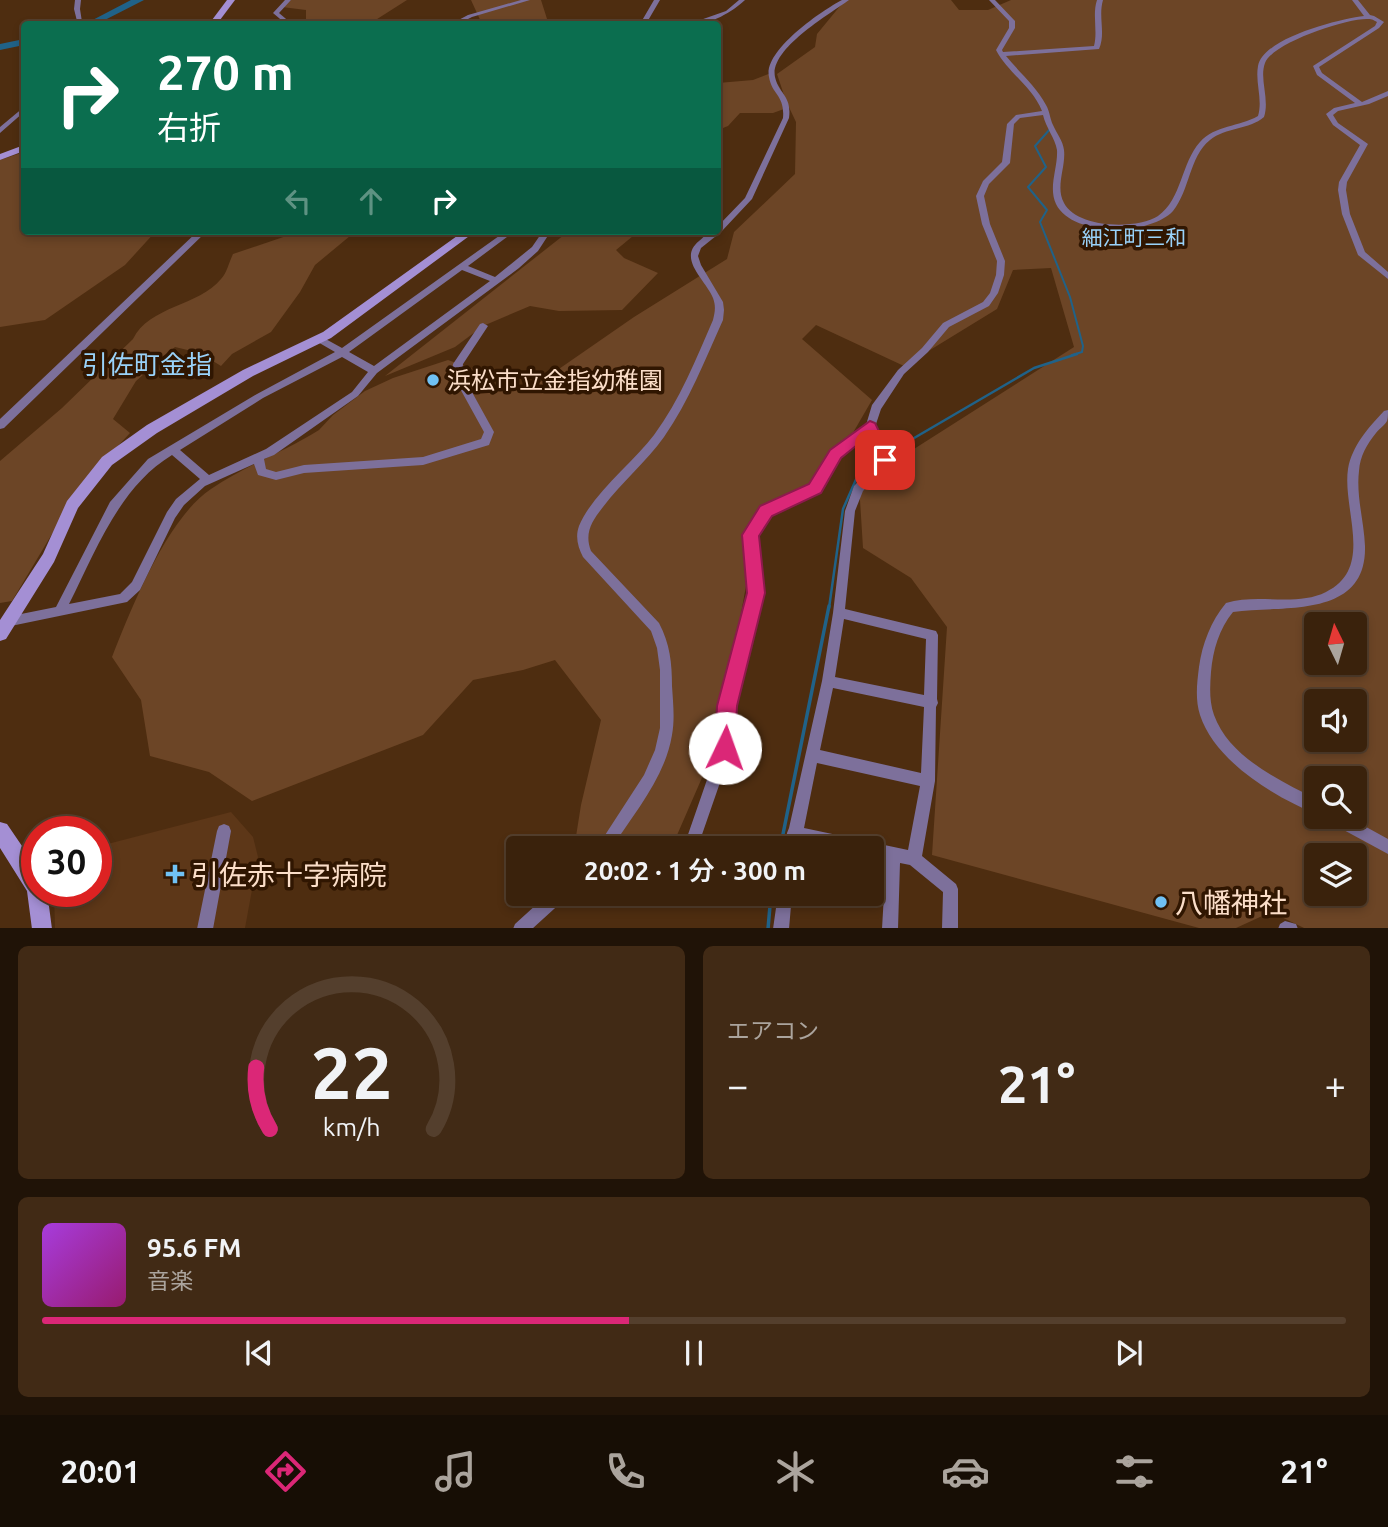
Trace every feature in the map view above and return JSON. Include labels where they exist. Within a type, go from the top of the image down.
[{"type":"street","points":[[78,0],[80,21]]},
{"type":"street","points":[[215,21],[231,0]]},
{"type":"street","points":[[285,21],[276,13],[288,0]]},
{"type":"street","points":[[460,21],[527,0]]},
{"type":"street","points":[[645,21],[657,0]]},
{"type":"street","points":[[703,21],[722,16],[742,0]]},
{"type":"street","points":[[721,226],[748,200],[786,118],[786,100],[773,82],[771,72],[775,61],[804,27],[846,0]]},
{"type":"street","points":[[992,0],[1012,21],[1012,29],[999,50],[1027,81],[1046,113],[1060,146],[1057,195],[1062,208],[1074,217],[1097,225],[1117,227],[1148,223],[1170,209],[1178,198],[1204,141],[1217,133],[1261,117],[1264,94],[1261,64],[1265,56],[1281,44],[1332,25],[1368,16],[1375,18],[1380,24],[1316,66],[1319,74],[1359,103]]},
{"type":"street","points":[[1001,54],[1097,48],[1100,41],[1097,21],[1099,1],[1108,0]]},
{"type":"street","points":[[1355,0],[1368,16]]},
{"type":"street","points":[[1388,93],[1367,103],[1336,109],[1329,114],[1335,124],[1364,144],[1343,182],[1346,214],[1361,253],[1388,276]]},
{"type":"street","points":[[0,131],[21,112]]},
{"type":"street","points":[[695,836],[725,748],[727,706],[756,593],[750,535],[766,511],[815,489],[836,454],[870,427],[876,408],[901,372],[926,350],[946,325],[986,304],[995,293],[1001,261],[986,224],[980,196],[986,183],[1006,163],[1011,124],[1018,116],[1046,113]]},
{"type":"street","points":[[0,157],[21,149]]},
{"type":"street","points":[[0,425],[200,235]]},
{"type":"street","points":[[3,628],[48,557],[72,505],[107,461],[130,443],[218,390],[319,339],[465,235]]},
{"type":"street","points":[[59,612],[114,505],[137,477],[172,449],[260,396],[341,353],[507,235]]},
{"type":"street","points":[[3,628],[129,595],[171,515],[180,502],[207,478],[258,458],[355,394],[374,370],[536,249],[545,235]]},
{"type":"street","points":[[612,836],[659,758],[666,733],[666,665],[662,642],[655,627],[587,554],[582,533],[602,502],[668,424],[681,403],[707,345],[720,312],[720,304],[694,256],[697,247],[711,235]]},
{"type":"street","points":[[463,267],[494,280]]},
{"type":"street","points":[[258,458],[262,472],[276,476],[304,469],[423,461],[485,442],[489,432],[457,374],[458,364],[482,326]]},
{"type":"street","points":[[319,339],[374,370]]},
{"type":"street","points":[[1304,800],[1245,764],[1217,739],[1203,705],[1203,673],[1216,627],[1230,607],[1321,599],[1342,590],[1355,576],[1361,556],[1355,515],[1353,469],[1358,453],[1374,428],[1388,414]]},
{"type":"street","points":[[794,836],[828,681],[839,613],[850,511],[858,489],[883,454],[870,427]]},
{"type":"street","points":[[172,449],[207,478]]},
{"type":"street","points":[[839,613],[932,635],[928,781],[914,859]]},
{"type":"street","points":[[828,681],[932,703]]},
{"type":"street","points":[[813,755],[928,781]]},
{"type":"street","points":[[1356,829],[1388,847]]},
{"type":"street","points":[[0,831],[21,861]]},
{"type":"street","points":[[205,928],[224,831]]},
{"type":"street","points":[[794,833],[808,836]]},
{"type":"street","points":[[884,852],[914,859],[951,889],[950,928]]},
{"type":"street","points":[[890,928],[892,854]]},
{"type":"street","points":[[521,928],[546,906]]},
{"type":"street","points":[[781,928],[784,906]]},
{"type":"street","points":[[39,907],[42,928]]},
{"type":"shaded area","points":[[291,0],[407,0],[374,21],[305,21],[306,10],[282,7]]},
{"type":"shaded area","points":[[471,0],[541,0],[548,21],[481,21]]},
{"type":"shaded area","points":[[845,0],[951,0],[959,10],[988,10],[1011,0],[1388,0],[1388,928],[1304,928],[1271,912],[1236,928],[1199,928],[932,855],[947,627],[911,578],[863,548],[859,484],[1074,347],[1051,268],[1013,270],[997,309],[904,366],[816,325],[802,339],[872,400],[821,488],[757,525],[718,741],[677,836],[576,836],[601,720],[555,660],[523,670],[473,680],[423,735],[252,801],[209,772],[150,756],[141,700],[112,657],[152,566],[165,542],[195,503],[224,481],[319,430],[333,415],[365,391],[393,378],[448,360],[530,389],[634,317],[727,259],[734,232],[795,174],[796,122],[786,101],[784,109],[773,113],[740,113],[728,126],[721,129],[721,83],[753,80],[771,73],[784,95],[777,74],[815,47],[817,34]]},
{"type":"shaded area","points":[[21,153],[21,235],[152,235],[125,265],[45,320],[0,327],[0,160]]},
{"type":"shaded area","points":[[289,235],[351,235],[315,265],[300,292],[271,332],[232,354],[221,366],[200,353],[175,347],[136,381],[113,419],[130,433],[80,487],[12,601],[0,603],[0,461],[62,408],[133,339],[140,328],[162,313],[212,288],[223,277],[233,254]]},
{"type":"shaded area","points":[[564,235],[633,235],[616,250],[624,258],[658,273],[622,310],[559,311],[530,306],[483,326],[455,347],[385,376]]},
{"type":"shaded area","name":"引佐赤十字病院","points":[[231,812],[253,837],[258,857],[245,928],[55,928],[54,907],[112,907],[112,843]]},
{"type":"waterway","points":[[96,21],[139,0]]},
{"type":"waterway","points":[[0,47],[21,43]]},
{"type":"waterway","points":[[1051,128],[1035,146],[1046,167],[1028,187],[1047,210],[1040,222],[1070,297],[1083,346],[1082,352],[1072,355]]},
{"type":"waterway","points":[[885,455],[1034,368],[1077,354]]},
{"type":"waterway","points":[[829,608],[843,509],[858,475],[880,459]]},
{"type":"waterway","points":[[783,836],[829,606]]},
{"type":"waterway","points":[[768,928],[770,906]]},
{"type":"place","name":"浜松市立金指幼稚園","points":[[433,380]]},
{"type":"place","name":"引佐赤十字病院","points":[[175,874]]},
{"type":"place","name":"八幡神社","points":[[1161,902]]},
{"type":"district","name":"細江町三和","points":[[1134,237]]},
{"type":"district","name":"引佐町金指","points":[[147,364]]},
{"type":"route","points":[[725,748],[727,706],[756,593],[750,535],[766,511],[815,489],[836,454],[870,427],[885,460]]}]
